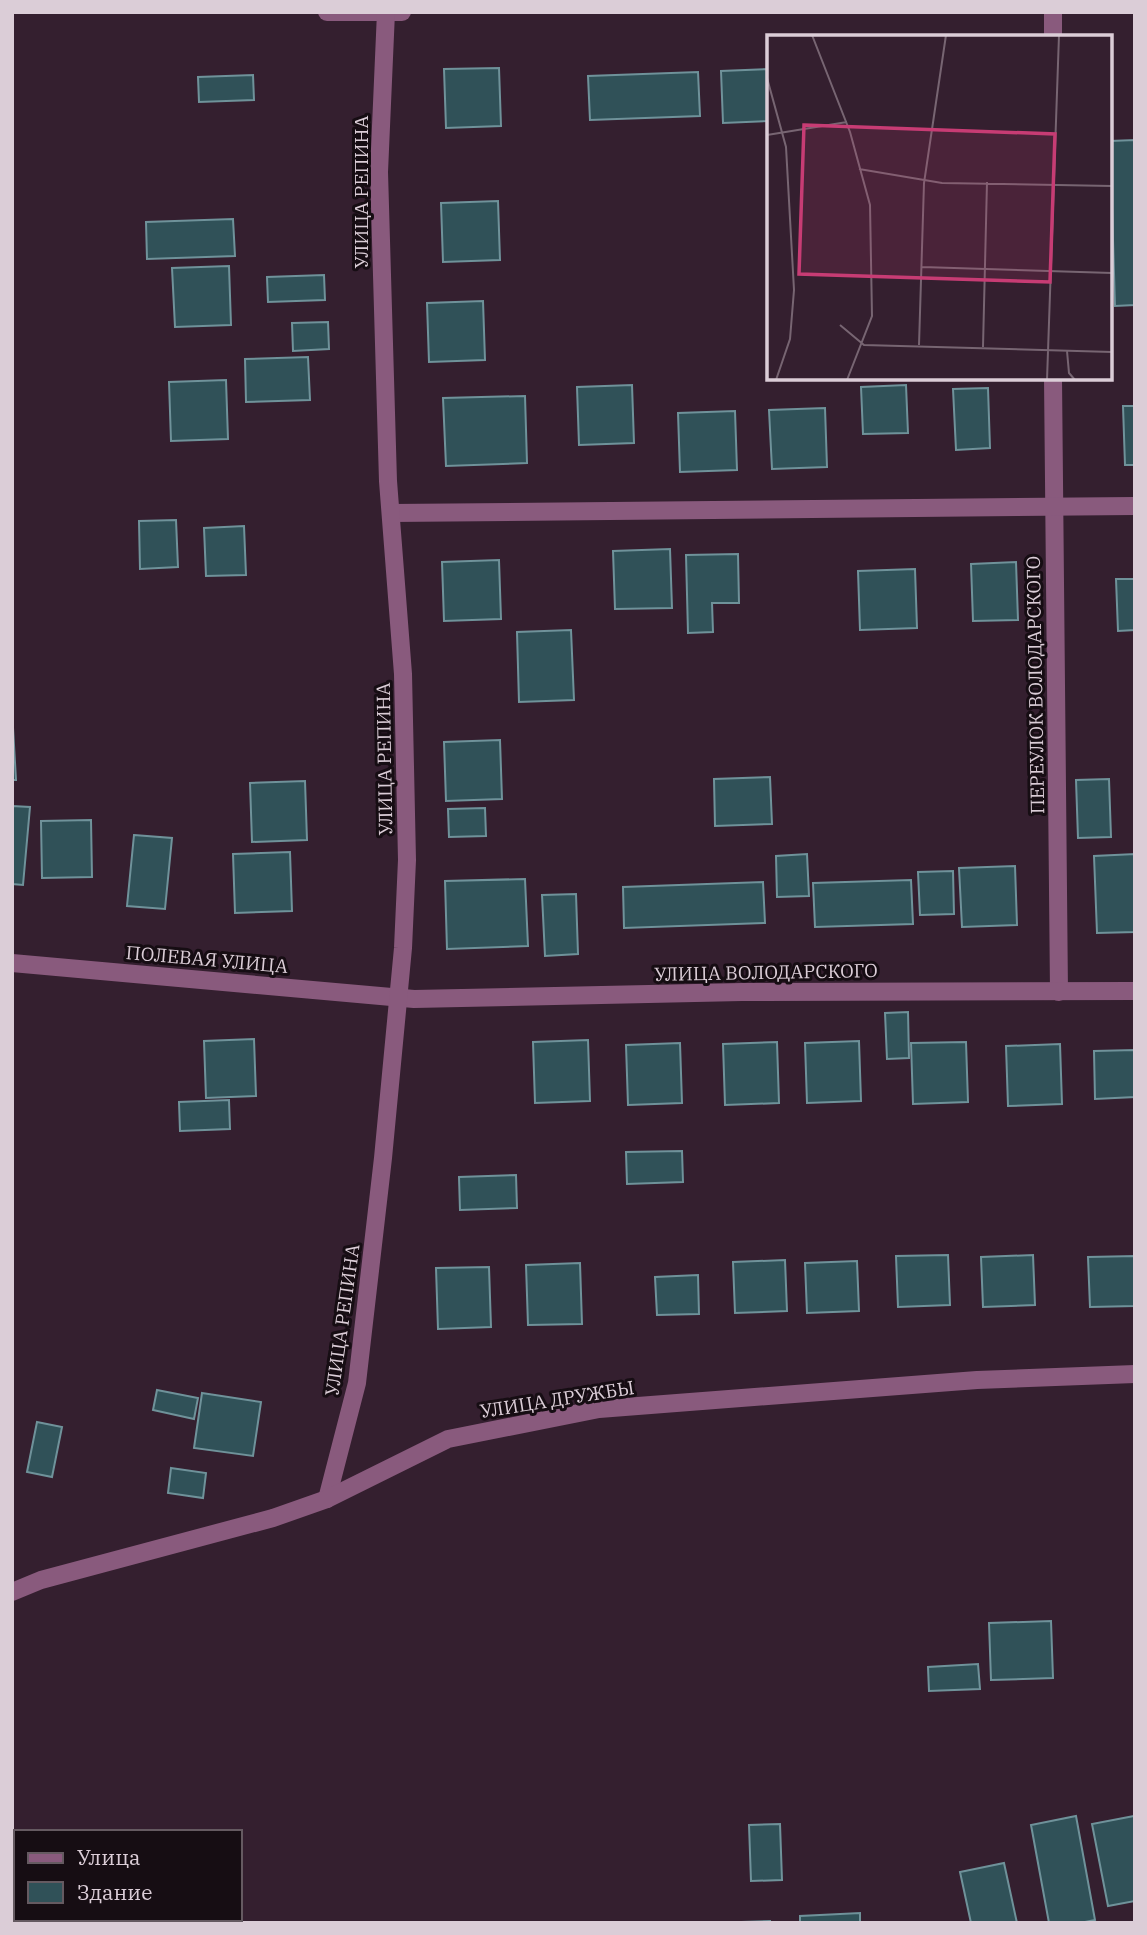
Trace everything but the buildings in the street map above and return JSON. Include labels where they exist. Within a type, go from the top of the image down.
[{"type":"street","points":[[327,12],[391,13]]},
{"type":"street","points":[[1053,12],[1053,35]]},
{"type":"street","name":"УЛИЦА РЕПИНА","points":[[327,1499],[357,1383],[399,998],[407,860],[403,674],[388,481],[379,172],[391,13]]},
{"type":"street","name":"ПЕРЕУЛОК ВОЛОДАРСКОГО","points":[[1054,380],[1059,992]]},
{"type":"street","points":[[391,513],[1135,506]]},
{"type":"street","name":"ПОЛЕВАЯ УЛИЦА","points":[[12,963],[399,998]]},
{"type":"street","name":"УЛИЦА ВОЛОДАРСКОГО","points":[[399,998],[742,992],[1135,991]]},
{"type":"street","name":"УЛИЦА ДРУЖБЫ","points":[[12,1592],[41,1580],[273,1518],[327,1499],[448,1439],[600,1409],[977,1380],[1135,1374]]}]
